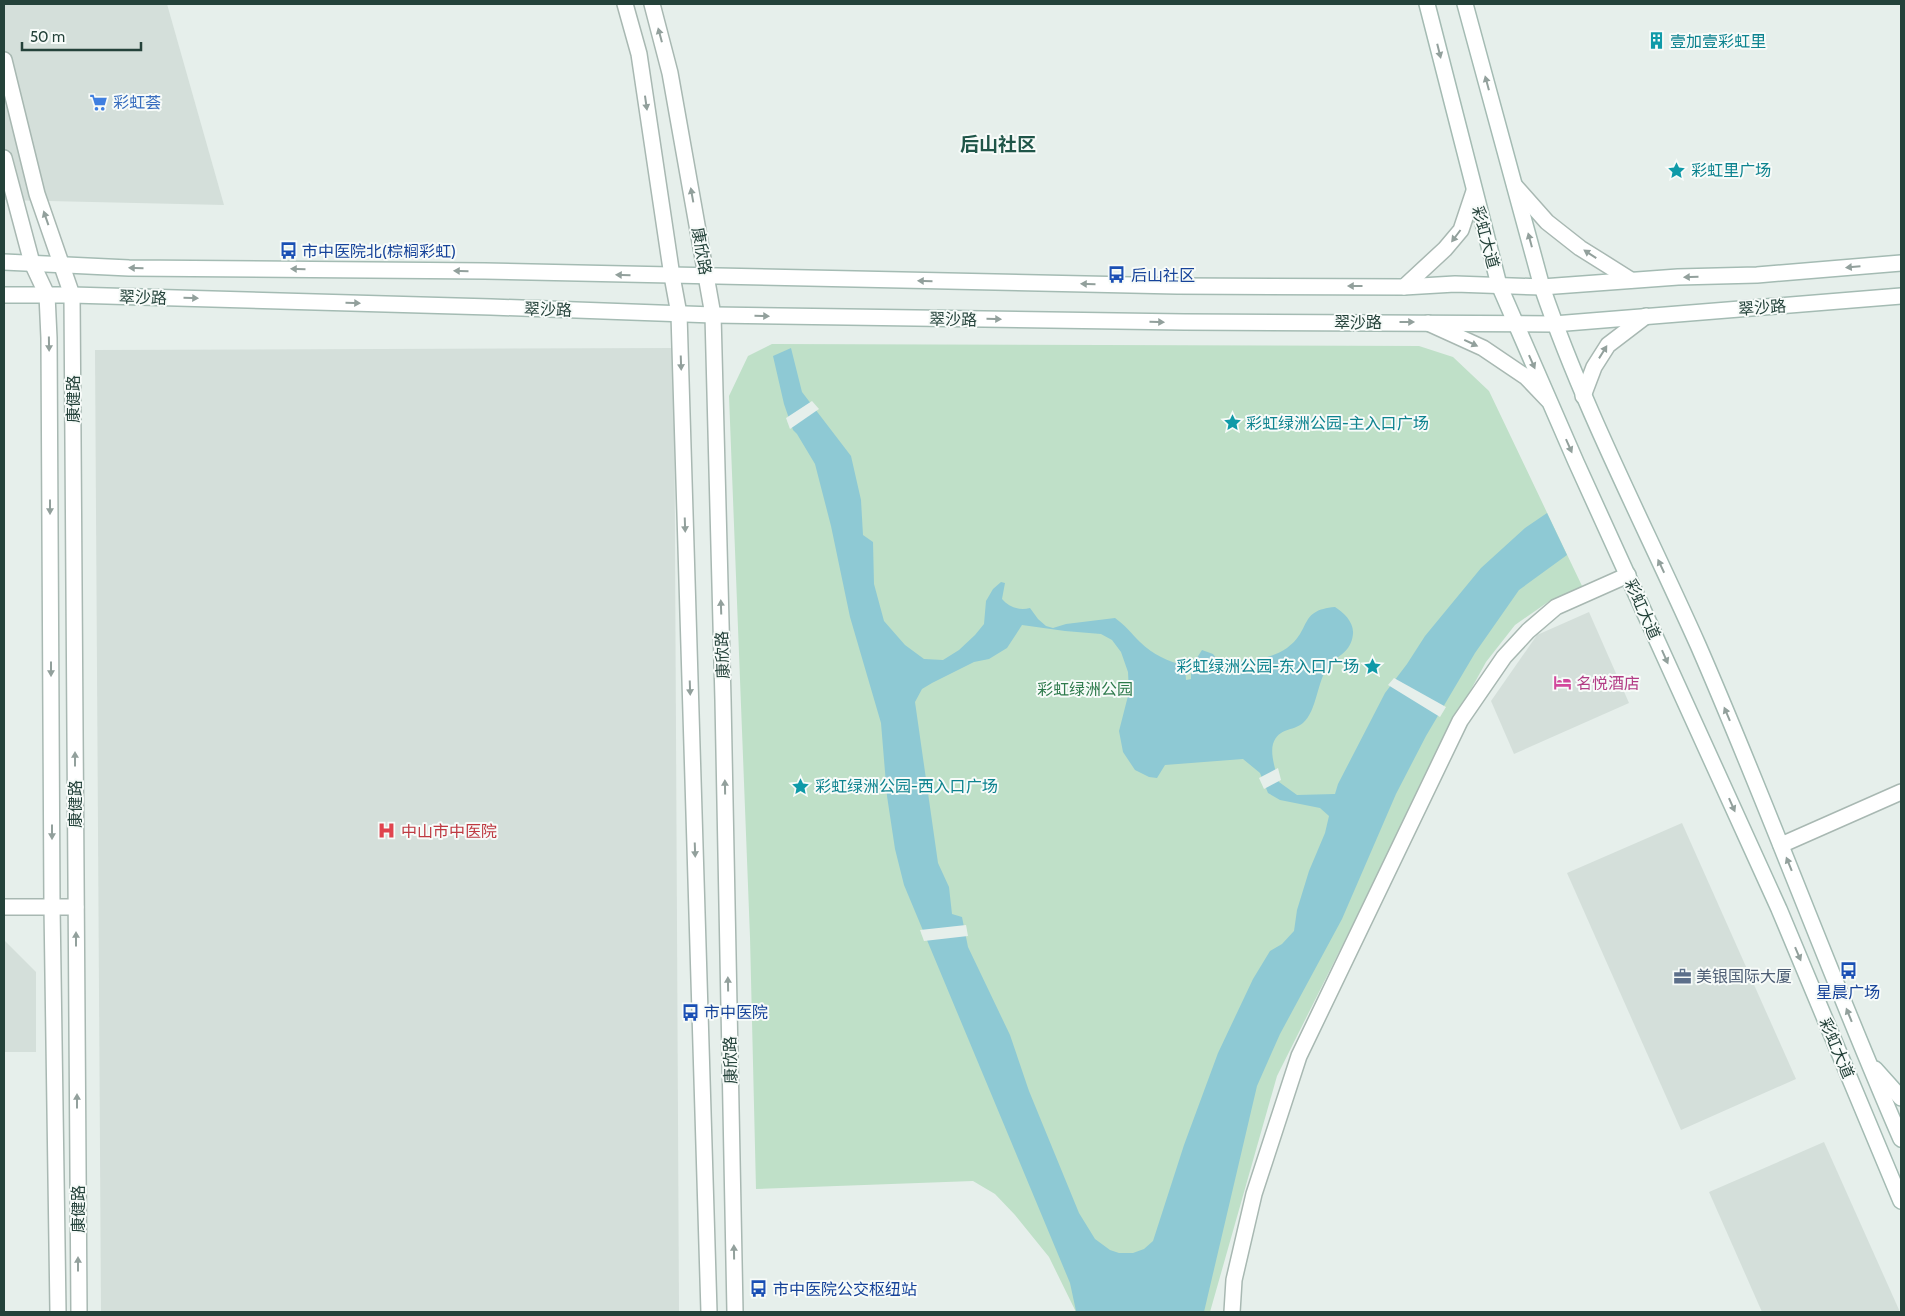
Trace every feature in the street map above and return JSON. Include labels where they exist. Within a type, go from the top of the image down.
[{"type":"street","name":"康欣路","points":[[625,4],[639,54],[679,314],[709,1312]]},
{"type":"street","name":"康欣路","points":[[652,4],[670,74],[713,315],[723,700],[735,1312]]},
{"type":"street","name":"彩虹大道","points":[[1427,4],[1498,285],[1779,909],[1901,1201]]},
{"type":"street","name":"彩虹大道","points":[[1465,4],[1542,287],[1554,324],[1583,396],[1698,645],[1781,845],[1867,1061],[1901,1139]]},
{"type":"street","name":"康健路","points":[[4,60],[37,194],[72,295],[79,1312]]},
{"type":"street","points":[[4,158],[32,263],[47,296]]},
{"type":"street","points":[[1515,186],[1547,222],[1580,248],[1631,280]]},
{"type":"street","points":[[1404,287],[1446,250],[1461,230],[1474,192]]},
{"type":"street","name":"翠沙路","points":[[4,262],[129,268],[485,271],[1178,286],[1404,287],[1455,284],[1542,287],[1631,280],[1756,275],[1901,263]]},
{"type":"street","name":"翠沙路","points":[[4,295],[72,295],[713,315],[1184,322],[1515,324],[1554,324],[1901,296]]},
{"type":"street","name":"康健路","points":[[47,296],[50,338],[52,906],[58,1312]]},
{"type":"street","points":[[1583,396],[1594,367],[1608,344],[1646,316]]},
{"type":"street","points":[[1427,322],[1483,348],[1526,377],[1549,401]]},
{"type":"street","points":[[1232,1312],[1234,1280],[1254,1194],[1299,1056],[1460,721],[1504,657],[1528,630],[1556,607],[1628,575]]},
{"type":"street","points":[[1781,845],[1901,792]]},
{"type":"street","points":[[4,906],[76,907]]},
{"type":"street","points":[[1867,1061],[1901,1098]]},
{"type":"shaded area","name":"彩虹荟","points":[[4,4],[167,4],[224,205],[4,200]]},
{"type":"shaded area","name":"中山市中医院","points":[[674,348],[679,1312],[101,1312],[95,350]]},
{"type":"shaded area","name":"名悦酒店","points":[[1589,612],[1629,703],[1514,754],[1491,701],[1537,635]]},
{"type":"shaded area","name":"美银国际大厦","points":[[1682,823],[1796,1079],[1681,1130],[1567,873]]},
{"type":"shaded area","points":[[4,940],[36,972],[36,1052],[4,1052]]},
{"type":"shaded area","points":[[1824,1142],[1900,1312],[1762,1312],[1709,1192]]},
{"type":"green space","name":"彩虹绿洲公园","points":[[772,344],[1419,346],[1453,357],[1489,391],[1583,588],[1548,602],[1515,625],[1486,662],[1433,759],[1277,1076],[1210,1312],[1076,1312],[1049,1257],[1015,1215],[995,1194],[973,1181],[756,1189],[750,937],[729,396],[748,356]]},
{"type":"water","points":[[791,348],[802,392],[851,456],[861,500],[863,535],[873,542],[874,584],[884,621],[905,645],[924,659],[943,660],[959,650],[975,635],[984,624],[986,601],[993,589],[1001,582],[1005,583],[1002,599],[1005,602],[1018,609],[1030,608],[1046,626],[1053,628],[1066,624],[1115,618],[1150,651],[1167,660],[1185,666],[1186,680],[1191,679],[1191,671],[1217,671],[1216,664],[1193,664],[1202,650],[1213,654],[1219,662],[1245,661],[1271,656],[1287,648],[1295,641],[1306,622],[1315,612],[1335,607],[1342,612],[1348,618],[1353,630],[1350,645],[1324,673],[1308,718],[1299,726],[1282,732],[1272,748],[1279,782],[1297,795],[1335,794],[1338,784],[1385,693],[1425,636],[1481,568],[1525,528],[1547,513],[1567,555],[1519,590],[1475,653],[1426,736],[1396,794],[1342,919],[1280,1034],[1257,1086],[1204,1312],[1076,1311],[1070,1283],[904,885],[895,849],[887,796],[881,723],[850,617],[831,526],[815,464],[793,430],[784,404],[773,356]],"holes":[[[1022,625],[1101,634],[1112,640],[1121,652],[1128,672],[1129,692],[1119,731],[1123,752],[1135,770],[1149,777],[1157,778],[1165,765],[1243,759],[1260,773],[1268,793],[1280,800],[1320,808],[1329,816],[1325,833],[1309,871],[1297,910],[1294,931],[1282,944],[1270,951],[1253,979],[1218,1053],[1184,1145],[1153,1241],[1144,1249],[1133,1253],[1119,1253],[1110,1250],[1095,1239],[1079,1213],[1029,1091],[1010,1035],[968,947],[962,917],[952,914],[949,887],[938,863],[915,702],[922,689],[932,683],[974,662],[989,659],[1007,648]]]},
{"type":"pier","points":[[812,401],[819,409],[790,429],[786,418]]},
{"type":"pier","points":[[1394,678],[1446,707],[1440,717],[1388,685]]},
{"type":"pier","points":[[1278,768],[1281,780],[1264,789],[1259,778]]},
{"type":"pier","points":[[966,925],[968,936],[924,941],[920,930]]},
{"type":"place","name":"壹加壹彩虹里","points":[[1656,41]]},
{"type":"place","name":"彩虹荟","points":[[99,102]]},
{"type":"place","name":"彩虹里广场","points":[[1677,170]]},
{"type":"place","name":"市中医院北(棕榈彩虹)","points":[[288,251]]},
{"type":"place","name":"后山社区","points":[[1117,275]]},
{"type":"place","name":"彩虹绿洲公园-主入口广场","points":[[1232,423]]},
{"type":"place","name":"彩虹绿洲公园-东入口广场","points":[[1373,666]]},
{"type":"place","name":"名悦酒店","points":[[1562,683]]},
{"type":"place","name":"彩虹绿洲公园-西入口广场","points":[[801,786]]},
{"type":"place","name":"中山市中医院","points":[[387,831]]},
{"type":"place","name":"星晨广场","points":[[1848,971]]},
{"type":"place","name":"美银国际大厦","points":[[1682,976]]},
{"type":"place","name":"市中医院","points":[[690,1012]]},
{"type":"place","name":"市中医院公交枢纽站","points":[[759,1289]]},
{"type":"district","name":"后山社区","points":[[998,144]]}]
